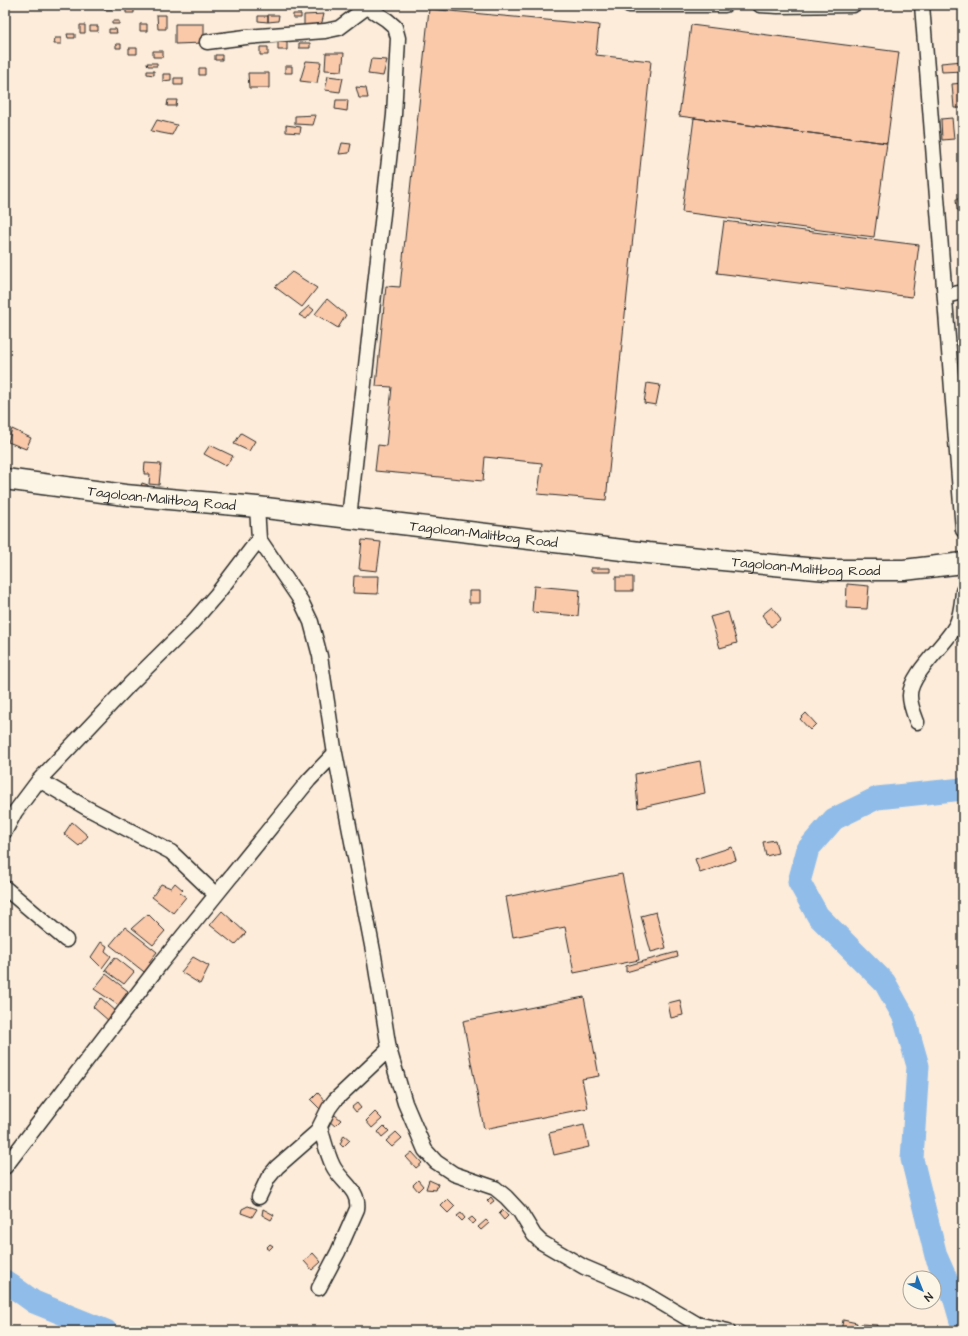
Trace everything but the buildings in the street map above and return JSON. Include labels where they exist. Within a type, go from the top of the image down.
[{"type":"main road","name":"Tagoloan-Malitbog Road","points":[[5,479],[125,495],[257,507],[648,553],[827,570],[904,570],[963,563]]},
{"type":"street","points":[[629,5],[725,5]]},
{"type":"street","points":[[760,5],[852,5]]},
{"type":"street","points":[[922,5],[963,530]]},
{"type":"street","points":[[207,42],[246,37],[325,31],[339,28],[365,6],[387,20],[395,28],[398,38],[394,115],[349,518]]},
{"type":"street","points":[[945,296],[963,292]]},
{"type":"street","points":[[257,507],[259,539],[301,601],[311,622],[320,656],[335,753],[374,956],[389,1049],[405,1103],[425,1150],[436,1162],[454,1174],[495,1188],[520,1212],[534,1235],[542,1242],[584,1266],[643,1292],[696,1328],[728,1331]]},
{"type":"street","points":[[5,831],[15,812],[39,780],[131,683],[190,625],[221,589],[259,539]]},
{"type":"street","points":[[917,722],[910,694],[913,683],[921,670],[956,626],[962,604],[963,591]]},
{"type":"street","points":[[5,1167],[161,963],[309,780],[335,753]]},
{"type":"street","points":[[39,780],[171,852],[216,895]]},
{"type":"street","points":[[5,888],[66,940]]},
{"type":"street","points":[[259,1197],[268,1178],[277,1167],[311,1138],[320,1127],[328,1108],[335,1100],[389,1049]]},
{"type":"street","points":[[319,1288],[357,1209],[358,1202],[354,1193],[334,1168],[320,1127]]},
{"type":"waterway","points":[[963,789],[877,798],[834,819],[808,849],[799,882],[818,916],[885,983],[904,1017],[918,1066],[912,1159],[936,1256],[954,1297],[963,1328]]},
{"type":"waterway","points":[[5,1281],[34,1302],[106,1331]]}]
